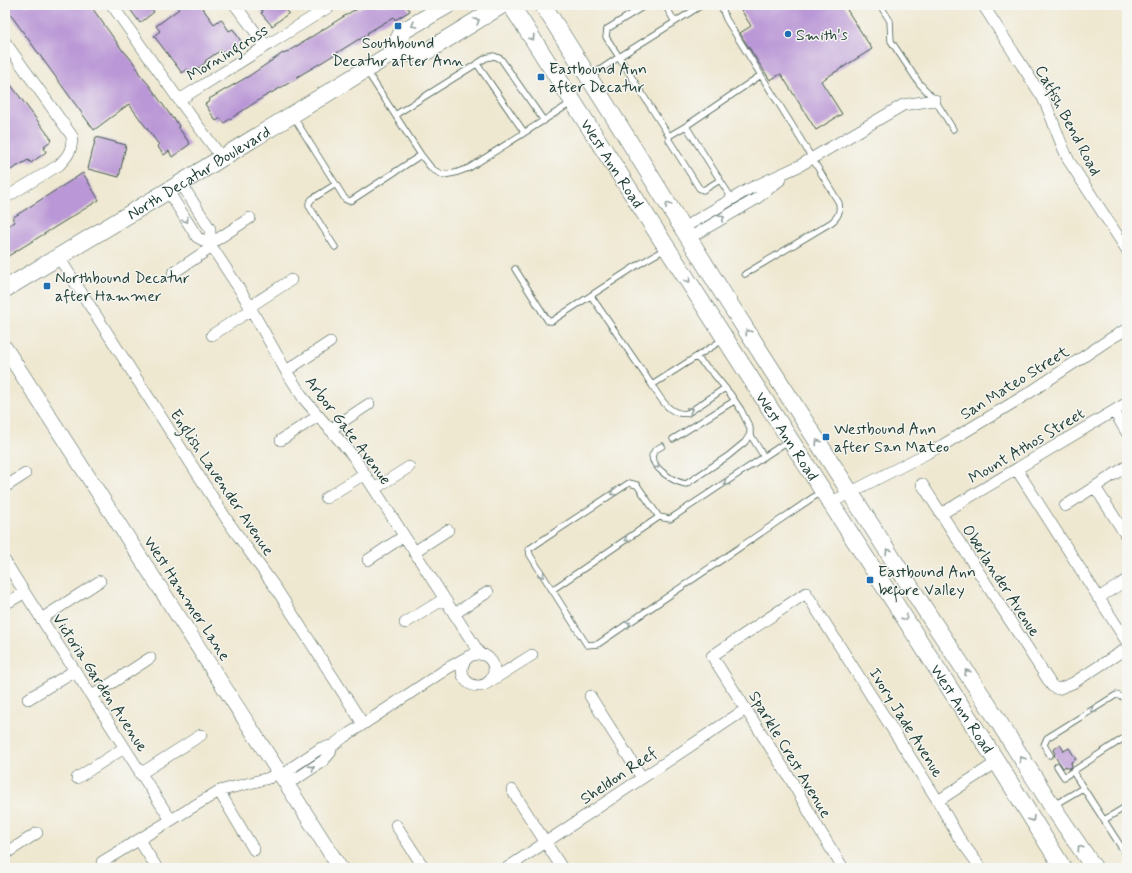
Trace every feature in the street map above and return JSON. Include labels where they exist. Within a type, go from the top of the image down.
[{"type":"main road","points":[[391,54],[403,31],[448,5]]},
{"type":"main road","name":"North Decatur Boulevard","points":[[5,289],[391,54],[424,53],[502,5]]},
{"type":"main road","name":"West Ann Road","points":[[511,5],[997,762],[1063,868]]},
{"type":"main road","name":"West Ann Road","points":[[543,5],[722,292],[850,493],[988,704],[1052,806],[1094,868]]},
{"type":"main road","points":[[624,181],[662,222],[686,233]]},
{"type":"main road","points":[[667,248],[686,253],[722,292]]},
{"type":"main road","points":[[988,704],[994,730],[997,762],[1010,764],[1019,774],[1037,805],[1041,808],[1052,806]]},
{"type":"street","points":[[112,5],[222,158]]},
{"type":"street","points":[[235,5],[266,46]]},
{"type":"street","name":"Morningcross","points":[[179,100],[332,5]]},
{"type":"street","name":"Catfish Bend Road","points":[[983,5],[1043,98],[1069,161],[1123,237],[1127,250]]},
{"type":"street","points":[[5,42],[72,136],[72,148],[66,159],[59,165],[5,198]]},
{"type":"street","points":[[686,233],[756,199],[812,158],[903,105],[935,100]]},
{"type":"street","points":[[686,233],[732,199],[749,189],[800,166]]},
{"type":"street","name":"Arbor Gate Avenue","points":[[174,187],[197,237],[211,246],[242,293],[304,399],[353,456],[480,654]]},
{"type":"street","name":"Arbor Gate Avenue","points":[[174,187],[210,229],[211,246]]},
{"type":"street","points":[[173,273],[250,218]]},
{"type":"street","name":"English Lavender Avenue","points":[[58,256],[229,523],[277,590],[363,724]]},
{"type":"street","points":[[212,335],[290,280]]},
{"type":"street","name":"San Mateo Street","points":[[827,497],[850,493],[943,445],[1029,392],[1110,338],[1127,329]]},
{"type":"street","points":[[286,370],[330,342]]},
{"type":"street","name":"West Hammer Lane","points":[[5,348],[340,868]]},
{"type":"street","name":"Mount Athos Street","points":[[941,514],[1127,403]]},
{"type":"street","points":[[330,430],[369,404]]},
{"type":"street","points":[[1114,411],[1127,433]]},
{"type":"street","points":[[281,440],[318,416]]},
{"type":"street","points":[[1066,506],[1127,466]]},
{"type":"street","points":[[374,489],[409,467]]},
{"type":"street","points":[[1016,470],[1127,642]]},
{"type":"street","points":[[5,487],[25,474]]},
{"type":"street","points":[[326,498],[364,474]]},
{"type":"street","name":"Oberlander Avenue","points":[[922,484],[1046,679],[1052,686],[1058,689],[1073,683],[1127,648]]},
{"type":"street","points":[[1095,487],[1127,537]]},
{"type":"street","points":[[414,552],[448,530]]},
{"type":"street","points":[[368,560],[404,536]]},
{"type":"street","name":"Victoria Garden Avenue","points":[[5,561],[24,593],[92,696],[140,774],[171,820]]},
{"type":"street","points":[[1098,598],[1127,580]]},
{"type":"street","points":[[41,619],[100,581]]},
{"type":"street","points":[[454,614],[488,592]]},
{"type":"street","points":[[5,604],[24,593]]},
{"type":"street","name":"Ivory Jade Avenue","points":[[712,656],[806,593],[938,800],[959,838],[981,868]]},
{"type":"street","points":[[405,623],[444,599]]},
{"type":"street","points":[[102,862],[219,791],[282,776],[321,748],[332,746],[363,724],[468,656],[480,654],[485,655],[490,659],[494,669],[491,679],[487,683]]},
{"type":"street","points":[[468,656],[462,665],[463,676],[466,681],[476,686],[487,683],[532,655]]},
{"type":"street","name":"Sparkle Crest Avenue","points":[[712,656],[791,780],[843,868]]},
{"type":"street","points":[[92,696],[150,658]]},
{"type":"street","points":[[28,699],[74,670]]},
{"type":"street","points":[[590,696],[642,778]]},
{"type":"street","name":"Sheldon Reef","points":[[507,868],[746,709]]},
{"type":"street","points":[[140,774],[201,735]]},
{"type":"street","points":[[77,778],[124,748]]},
{"type":"street","points":[[938,800],[997,762]]},
{"type":"street","points":[[512,790],[562,868]]},
{"type":"street","points":[[219,791],[254,850]]},
{"type":"street","points":[[396,825],[424,868]]},
{"type":"street","points":[[5,854],[37,833]]},
{"type":"street","points":[[139,840],[158,868]]},
{"type":"lane","points":[[646,5],[607,29],[606,37],[669,136],[669,140],[699,188],[702,190],[720,180]]},
{"type":"lane","points":[[665,5],[675,22]]},
{"type":"lane","points":[[589,77],[702,5]]},
{"type":"lane","points":[[721,5],[726,19],[839,203],[840,210],[838,216],[832,222],[745,274]]},
{"type":"lane","points":[[880,5],[890,21],[891,41],[919,83],[935,100],[953,129]]},
{"type":"lane","points":[[395,115],[486,58],[494,56],[501,59],[544,121]]},
{"type":"lane","points":[[477,64],[524,132]]},
{"type":"lane","points":[[366,69],[421,155],[432,169],[443,175],[469,168],[573,101]]},
{"type":"lane","points":[[669,136],[761,75]]},
{"type":"lane","points":[[292,114],[345,199],[349,201],[421,155]]},
{"type":"lane","points":[[686,126],[732,199]]},
{"type":"lane","points":[[335,247],[309,206],[309,203],[312,199],[336,184]]},
{"type":"lane","points":[[515,269],[548,321],[552,321],[636,266],[667,248]]},
{"type":"lane","points":[[591,296],[662,402],[674,412],[682,414],[688,413],[726,388]]},
{"type":"lane","points":[[652,385],[725,338]]},
{"type":"lane","points":[[696,357],[713,372],[726,388],[750,428],[750,434],[764,457]]},
{"type":"lane","points":[[673,439],[734,401]]},
{"type":"lane","points":[[662,446],[655,450],[652,456],[654,465],[678,483],[686,484],[728,456],[745,442],[750,434]]},
{"type":"lane","points":[[552,590],[659,517],[670,519],[790,440]]},
{"type":"lane","points":[[659,517],[638,485],[629,483],[529,549],[530,555],[587,645],[598,644],[827,497]]},
{"type":"lane","points":[[1050,755],[1044,746],[1047,738],[1116,695],[1126,698],[1127,700]]},
{"type":"lane","points":[[1057,766],[1064,777],[1126,738]]},
{"type":"lane","points":[[1073,772],[1127,856]]},
{"type":"lane","points":[[1052,806],[1083,788]]},
{"type":"lane","points":[[1104,820],[1127,806]]},
{"type":"building","points":[[5,5],[90,5],[123,51],[133,62],[139,71],[138,72],[173,119],[174,118],[179,126],[178,127],[190,144],[172,157],[169,151],[164,155],[157,146],[159,145],[129,104],[94,130]]},
{"type":"building","points":[[127,5],[149,5],[154,12],[140,23]]},
{"type":"building","points":[[176,5],[200,5],[214,24],[221,19],[229,31],[233,29],[242,43],[225,55],[221,50],[205,61],[206,62],[191,74],[188,69],[182,73],[154,36],[160,31],[156,26],[179,9]]},
{"type":"building","points":[[258,5],[282,5],[289,13],[272,26],[261,13],[263,12]]},
{"type":"building","points":[[365,5],[406,5],[410,11],[395,20],[394,17],[367,33],[368,34],[359,40],[297,77],[298,78],[262,98],[224,123],[221,118],[216,121],[205,104],[210,101],[209,99],[249,76],[283,53],[284,54],[354,10]]},
{"type":"building","points":[[738,5],[844,5],[872,49],[821,81],[842,114],[816,130],[781,74],[770,80],[744,40],[740,33],[751,26]]},
{"type":"building","points":[[5,77],[52,140],[44,146],[46,147],[44,148],[46,152],[31,163],[28,160],[9,171],[5,165]]},
{"type":"building","points":[[96,137],[126,145],[119,177],[88,169]]},
{"type":"building","points":[[83,173],[99,200],[5,258],[5,227],[15,222],[12,218]]},
{"type":"building","points":[[1060,745],[1064,751],[1069,748],[1076,759],[1071,762],[1072,767],[1068,769],[1066,766],[1063,768],[1054,755],[1053,750]]},
{"type":"place","name":"Southbound Decatur after Ann","points":[[398,26]]},
{"type":"place","name":"Smith's","points":[[788,34]]},
{"type":"place","name":"Eastbound Ann after Decatur","points":[[541,77]]},
{"type":"place","name":"Northbound Decatur after Hammer","points":[[47,286]]},
{"type":"place","name":"Westbound Ann after San Mateo","points":[[826,437]]},
{"type":"place","name":"Eastbound Ann before Valley","points":[[870,580]]}]
